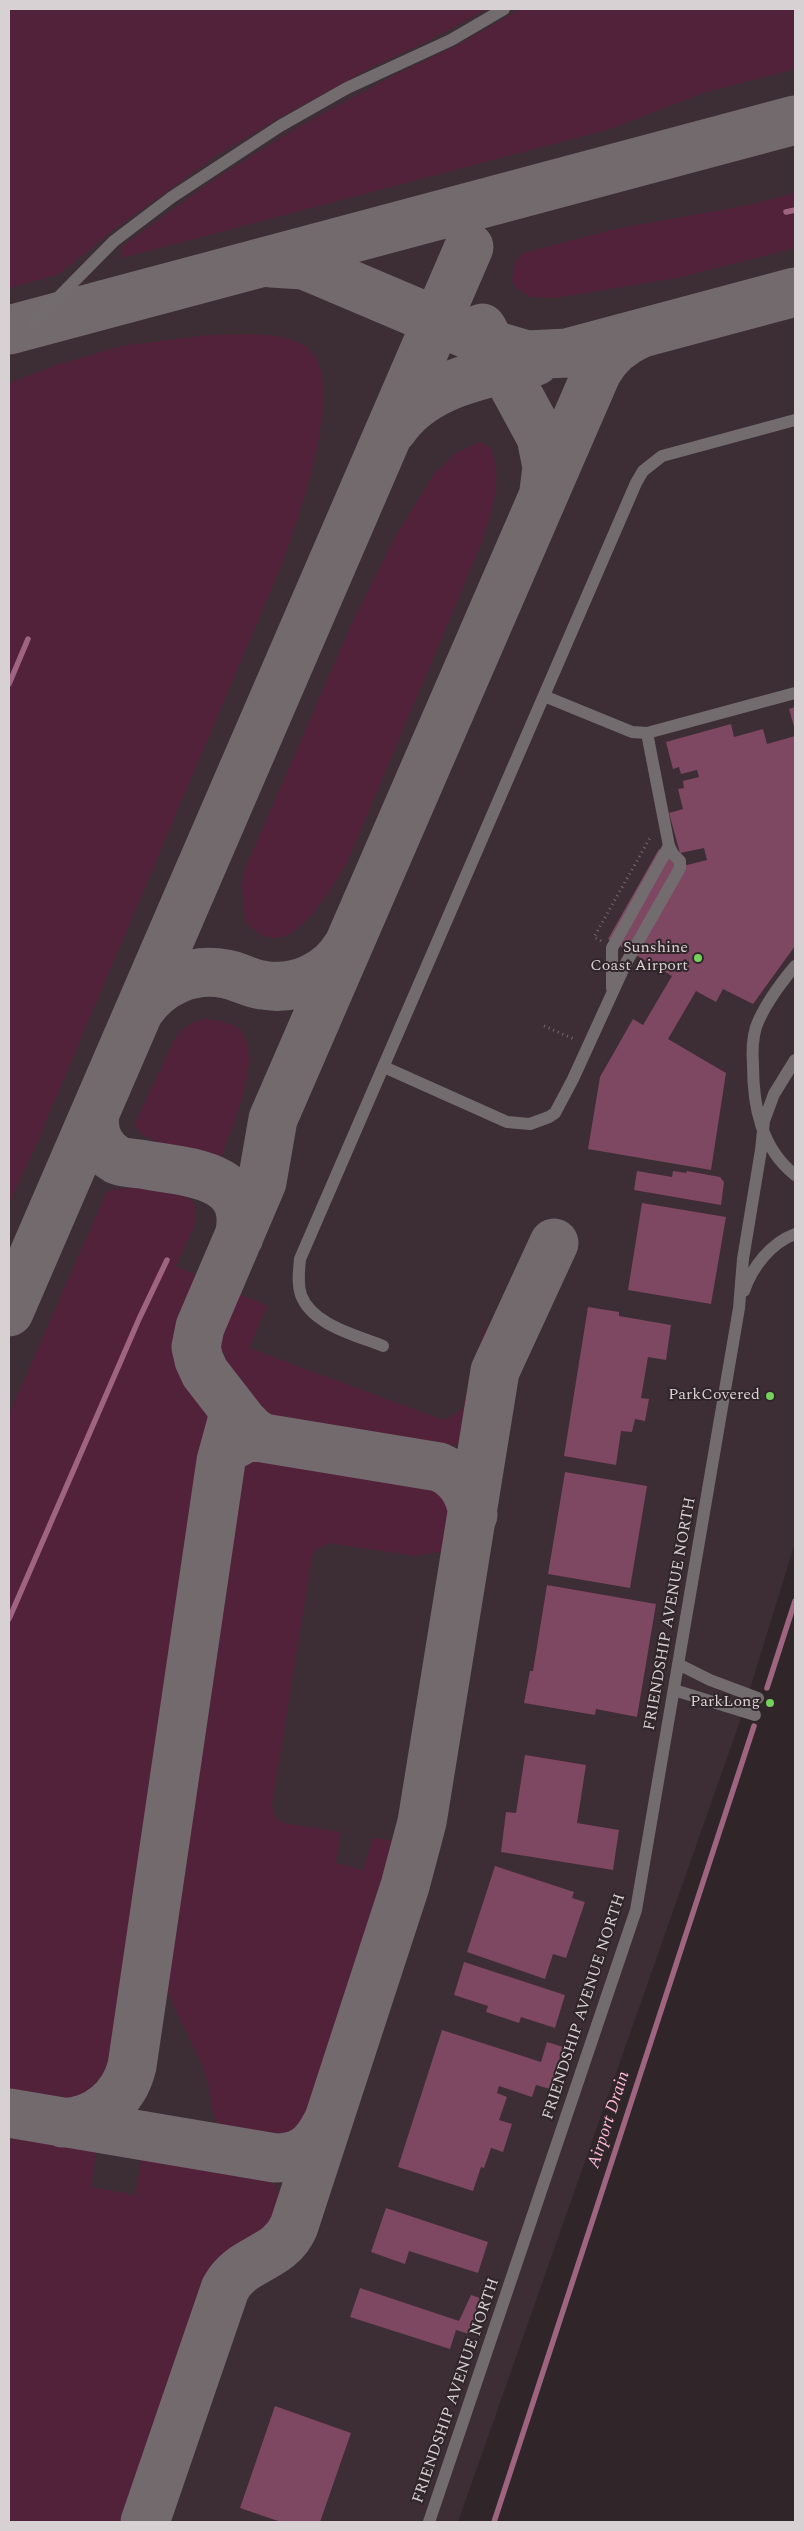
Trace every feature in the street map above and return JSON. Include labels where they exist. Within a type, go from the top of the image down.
[{"type":"street","points":[[32,324],[114,242],[172,197],[280,126],[347,88],[451,40],[504,9]]},
{"type":"street","points":[[383,1346],[336,1327],[311,1310],[301,1295],[298,1280],[300,1259],[643,471],[662,456],[795,420]]},
{"type":"street","points":[[544,696],[632,732],[646,733],[795,692]]},
{"type":"street","points":[[384,1067],[507,1122],[530,1124],[554,1113],[573,1079],[626,963],[680,868],[680,861],[669,846],[646,733]]},
{"type":"street","points":[[612,993],[612,948],[669,846]]},
{"type":"street","points":[[795,966],[770,1000],[760,1018],[754,1037],[754,1094],[763,1132],[781,1161],[795,1175]]},
{"type":"street","name":"FRIENDSHIP AVENUE NORTH","points":[[429,2522],[636,1910],[739,1308],[743,1259],[767,1107],[795,1060]]},
{"type":"street","name":"FRIENDSHIP AVENUE NORTH","points":[[739,1308],[745,1288],[761,1259],[786,1237],[795,1234]]},
{"type":"street","points":[[678,1664],[710,1680],[758,1698]]},
{"type":"street","points":[[674,1690],[755,1715]]},
{"type":"shaded area","name":"Sunshine Coast Airport","points":[[9,9],[795,9],[795,1543],[740,1721],[458,2522],[9,2522]]},
{"type":"shaded area","points":[[9,9],[487,9],[426,42],[372,67],[279,118],[216,156],[116,228],[58,275],[9,288]]},
{"type":"shaded area","points":[[520,9],[795,9],[795,69],[703,93],[610,129],[122,258],[121,247],[215,179],[300,126],[395,75],[460,44]]},
{"type":"shaded area","points":[[795,193],[795,248],[677,278],[555,298],[530,297],[519,290],[512,281],[515,262],[523,253],[611,230],[753,204]]},
{"type":"shaded area","points":[[208,335],[268,335],[302,344],[317,360],[323,384],[322,415],[317,449],[282,564],[38,1140],[9,1204],[9,383],[53,366],[122,346]]},
{"type":"shaded area","points":[[480,442],[491,448],[495,461],[496,486],[492,510],[480,547],[346,865],[316,910],[303,924],[289,934],[275,938],[260,934],[245,921],[242,886],[244,871],[352,623],[394,539],[434,474],[456,453]]},
{"type":"shaded area","points":[[207,1019],[237,1027],[247,1042],[249,1057],[244,1093],[221,1159],[161,1144],[141,1133],[134,1125],[176,1037],[190,1025]]},
{"type":"shaded area","points":[[133,1187],[174,1189],[186,1194],[196,1207],[195,1224],[176,1266],[205,1279],[187,1321],[182,1337],[182,1350],[184,1364],[191,1378],[218,1416],[119,2064],[110,2080],[100,2092],[87,2099],[73,2103],[42,2103],[9,2098],[9,1414],[107,1191]]},
{"type":"shaded area","points":[[234,1292],[267,1306],[249,1348],[443,1420],[462,1409],[488,1315],[471,1428],[456,1444],[446,1449],[434,1451],[280,1427],[264,1420],[241,1397],[217,1356],[218,1334]]},
{"type":"shaded area","points":[[257,1454],[430,1481],[441,1486],[449,1493],[456,1509],[456,1528],[452,1550],[415,1556],[330,1543],[316,1549],[312,1558],[272,1804],[274,1813],[278,1820],[284,1823],[341,1832],[336,1863],[363,1870],[373,1838],[402,1842],[320,2093],[299,2132],[280,2142],[223,2130],[215,2120],[210,2089],[203,2067],[168,1991],[160,1959],[233,1479],[245,1460]]},
{"type":"shaded area","points":[[9,2130],[97,2145],[91,2187],[135,2195],[143,2153],[258,2170],[272,2181],[280,2195],[283,2208],[281,2219],[276,2227],[227,2260],[218,2269],[210,2284],[126,2522],[9,2522]]},
{"type":"building","points":[[795,707],[795,730],[789,709]]},
{"type":"building","name":"Sunshine Coast Airport","points":[[731,724],[734,737],[763,729],[767,744],[795,736],[795,946],[753,1004],[723,989],[716,1002],[696,991],[668,1039],[726,1073],[711,1170],[588,1149],[600,1077],[633,1019],[643,1025],[672,976],[608,939],[659,849],[687,865],[707,860],[704,848],[680,853],[669,813],[683,809],[678,789],[684,788],[683,781],[699,777],[697,770],[681,774],[679,767],[673,769],[666,742]]},
{"type":"building","points":[[637,1171],[672,1177],[673,1171],[686,1173],[687,1171],[720,1177],[724,1182],[721,1205],[634,1190]]},
{"type":"building","points":[[642,1203],[726,1217],[711,1304],[628,1290]]},
{"type":"building","points":[[588,1307],[619,1312],[619,1316],[671,1325],[666,1360],[648,1357],[641,1398],[649,1399],[645,1421],[635,1419],[632,1432],[621,1431],[616,1465],[564,1456]]},
{"type":"building","points":[[565,1472],[647,1486],[630,1588],[548,1574]]},
{"type":"building","points":[[547,1585],[656,1604],[637,1717],[596,1709],[595,1715],[524,1703],[530,1671],[533,1671]]},
{"type":"building","points":[[525,1755],[586,1765],[577,1823],[619,1830],[613,1870],[501,1852],[506,1812],[516,1813]]},
{"type":"building","points":[[495,1866],[574,1892],[572,1898],[585,1902],[566,1958],[553,1954],[545,1979],[467,1952]]},
{"type":"building","points":[[464,1962],[565,1995],[555,2028],[521,2017],[519,2023],[486,2012],[488,2006],[454,1995]]},
{"type":"building","points":[[442,2030],[541,2062],[547,2042],[563,2047],[550,2089],[536,2085],[532,2097],[499,2086],[497,2093],[507,2097],[499,2120],[512,2124],[503,2152],[491,2148],[484,2168],[481,2167],[473,2191],[398,2167]]},
{"type":"building","points":[[386,2208],[488,2242],[478,2273],[409,2251],[405,2264],[371,2252]]},
{"type":"building","points":[[360,2288],[459,2321],[471,2295],[480,2298],[469,2334],[456,2330],[450,2349],[350,2317]]},
{"type":"building","points":[[275,2406],[351,2433],[320,2522],[281,2522],[240,2508]]},
{"type":"waterway","points":[[786,212],[795,210]]},
{"type":"waterway","points":[[9,684],[28,639]]},
{"type":"waterway","points":[[9,1619],[139,1319],[167,1260]]},
{"type":"waterway","name":"Airport Drain","points":[[767,1688],[795,1601]]},
{"type":"waterway","name":"Airport Drain","points":[[494,2522],[754,1726]]},
{"type":"taxiway","points":[[9,330],[795,120]]},
{"type":"taxiway","points":[[9,1312],[469,247]]},
{"type":"taxiway","points":[[271,263],[303,265],[493,345],[527,355],[567,353],[795,292]]},
{"type":"taxiway","points":[[482,328],[541,437],[547,467],[544,491]]},
{"type":"taxiway","points":[[263,1438],[253,1432],[243,1422],[205,1373],[196,1347],[200,1327],[262,1182],[273,1119],[597,372],[615,349],[640,334]]},
{"type":"taxiway","points":[[393,429],[406,413],[439,391],[477,376],[536,361]]},
{"type":"taxiway","points":[[140,1010],[148,1000],[167,984],[189,975],[213,972],[235,976],[253,983],[274,986],[287,986],[299,983],[310,979],[331,966],[347,947]]},
{"type":"taxiway","points":[[95,1113],[94,1120],[98,1140],[101,1146],[117,1160],[195,1173],[212,1179],[226,1187],[236,1199],[241,1216],[239,1237]]},
{"type":"taxiway","points":[[145,2522],[225,2289],[232,2278],[241,2270],[279,2246],[294,2226],[405,1886],[422,1822],[495,1371],[554,1243]]},
{"type":"taxiway","points":[[63,2123],[87,2118],[107,2106],[123,2089],[132,2066],[221,1461],[232,1421],[232,1409]]},
{"type":"taxiway","points":[[233,1445],[246,1438],[257,1437],[439,1467],[453,1475],[463,1486],[472,1507],[473,1515]]},
{"type":"taxiway","points":[[9,2113],[275,2158],[293,2156],[307,2150],[318,2139],[327,2123]]},
{"type":"place","name":"Sunshine Coast Airport","points":[[698,958]]},
{"type":"place","name":"ParkCovered","points":[[770,1396]]},
{"type":"place","name":"ParkLong","points":[[770,1703]]}]
